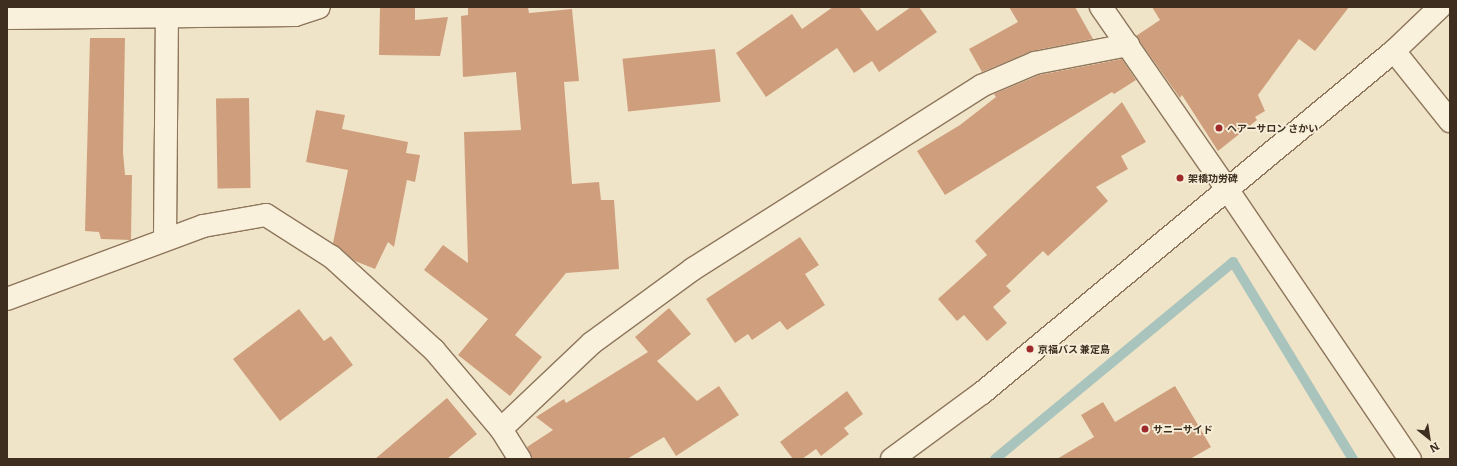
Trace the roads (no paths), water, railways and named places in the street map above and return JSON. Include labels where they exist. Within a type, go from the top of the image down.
[{"type":"street","points":[[7,18],[295,15],[319,7]]},
{"type":"street","points":[[1101,7],[1227,188],[1410,459]]},
{"type":"street","points":[[892,459],[982,393],[1227,188],[1394,51],[1440,7]]},
{"type":"street","points":[[165,239],[167,17]]},
{"type":"street","points":[[501,429],[592,343],[692,268],[981,86],[1035,63],[1128,45]]},
{"type":"street","points":[[1394,51],[1450,121]]},
{"type":"street","points":[[7,299],[203,226],[266,215],[332,257],[434,350],[501,429],[520,459]]},
{"type":"waterway","points":[[995,459],[1233,262],[1353,459]]},
{"type":"place","name":"ヘアーサロン さかい","points":[[1219,128]]},
{"type":"place","name":"架橋功労碑","points":[[1180,178]]},
{"type":"place","name":"京福バス 兼定島","points":[[1030,349]]},
{"type":"place","name":"サニーサイド","points":[[1145,429]]}]
